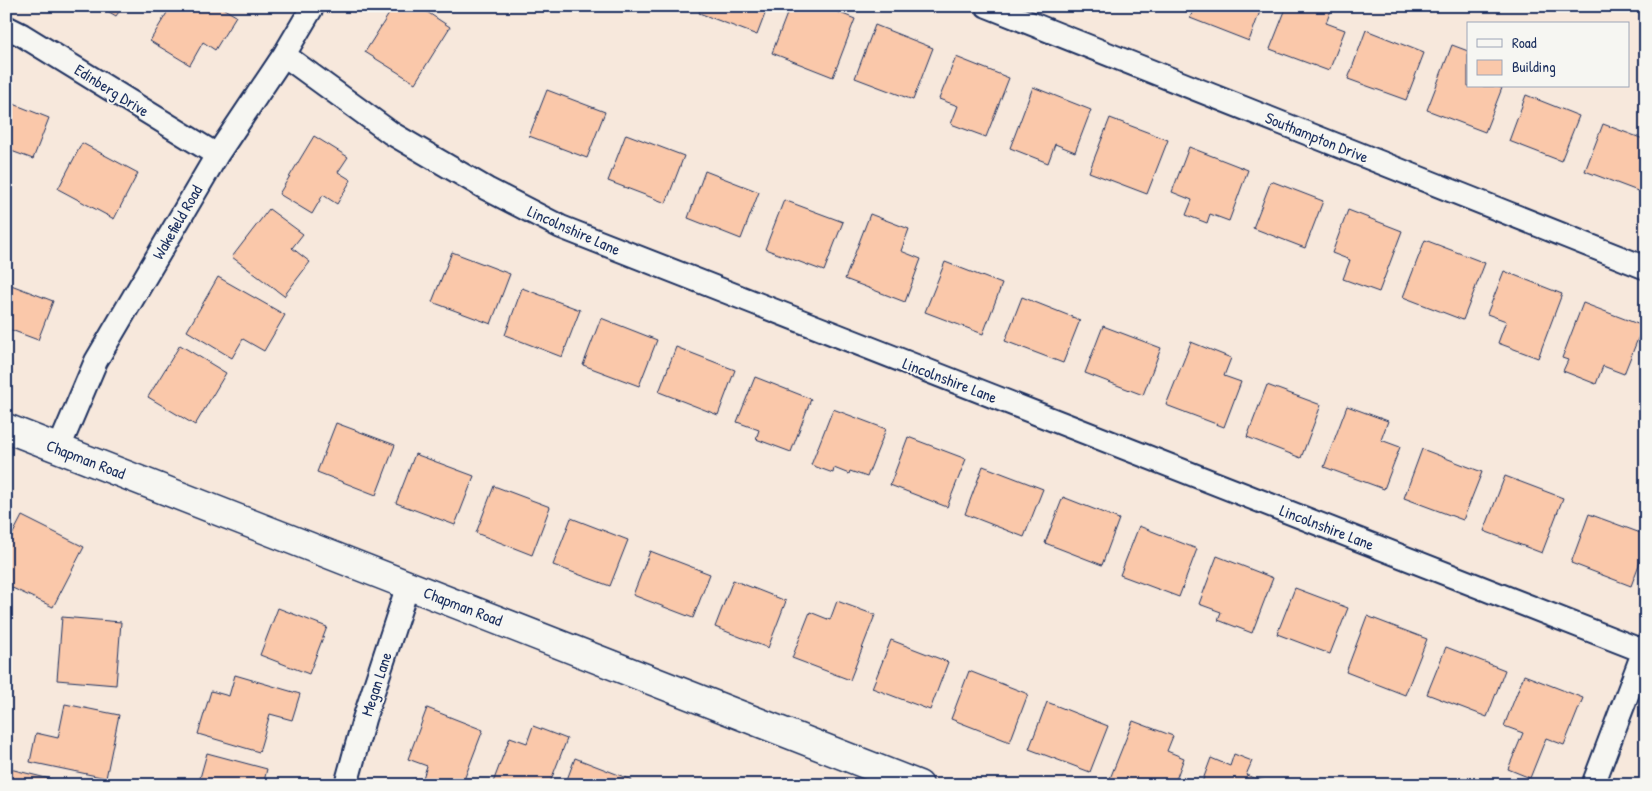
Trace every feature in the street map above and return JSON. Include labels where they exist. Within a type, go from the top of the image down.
[{"type":"street","name":"Wakefield Road","points":[[59,448],[96,361],[217,154],[284,55],[313,6]]},
{"type":"street","name":"Southampton Drive","points":[[988,6],[1646,268]]},
{"type":"street","name":"Edinberg Drive","points":[[6,27],[217,154]]},
{"type":"street","name":"Lincolnshire Lane","points":[[284,55],[391,132],[487,189],[561,227],[1644,648]]},
{"type":"street","name":"Chapman Road","points":[[6,428],[919,785]]},
{"type":"street","name":"Megan Lane","points":[[346,785],[364,719],[408,585]]},
{"type":"street","points":[[1593,785],[1644,648]]},
{"type":"building","points":[[99,6],[123,6],[116,16]]},
{"type":"building","points":[[171,6],[219,6],[236,16],[215,50],[203,42],[190,65],[150,41]]},
{"type":"building","points":[[394,6],[418,6],[450,27],[415,83],[365,52]]},
{"type":"building","points":[[701,6],[768,6],[757,35],[699,13]]},
{"type":"building","points":[[790,6],[823,6],[855,19],[833,77],[772,53]]},
{"type":"building","points":[[1195,6],[1262,6],[1249,41],[1190,18]]},
{"type":"building","points":[[1287,6],[1328,6],[1332,8],[1326,23],[1345,30],[1329,71],[1270,49]]},
{"type":"building","points":[[875,25],[933,48],[913,100],[855,78]]},
{"type":"building","points":[[1366,30],[1424,53],[1406,100],[1348,79]]},
{"type":"building","points":[[1452,45],[1467,51],[1467,88],[1502,88],[1485,132],[1427,110]]},
{"type":"building","points":[[956,57],[1009,78],[986,137],[951,124],[958,106],[939,99]]},
{"type":"building","points":[[1033,87],[1091,110],[1075,152],[1055,144],[1048,163],[1010,148]]},
{"type":"building","points":[[547,90],[605,112],[587,158],[529,136]]},
{"type":"building","points":[[1526,95],[1579,116],[1561,161],[1509,141]]},
{"type":"building","points":[[6,101],[49,118],[33,159],[6,149]]},
{"type":"building","points":[[1110,118],[1168,140],[1147,194],[1089,172]]},
{"type":"building","points":[[1603,124],[1646,140],[1646,186],[1643,193],[1585,171]]},
{"type":"building","points":[[626,134],[684,156],[666,203],[608,181]]},
{"type":"building","points":[[314,136],[348,157],[338,172],[351,180],[337,204],[323,195],[312,214],[279,194]]},
{"type":"building","points":[[82,143],[138,173],[114,219],[58,189]]},
{"type":"building","points":[[1189,147],[1248,170],[1229,221],[1210,214],[1207,223],[1186,215],[1192,200],[1172,192]]},
{"type":"building","points":[[705,171],[759,192],[741,239],[688,218]]},
{"type":"building","points":[[1271,181],[1323,201],[1305,248],[1253,228]]},
{"type":"building","points":[[784,200],[843,222],[824,271],[765,249]]},
{"type":"building","points":[[269,209],[303,234],[292,248],[310,262],[284,296],[232,257]]},
{"type":"building","points":[[1348,210],[1402,231],[1379,292],[1343,279],[1350,260],[1332,253]]},
{"type":"building","points":[[870,214],[909,229],[901,251],[921,259],[905,302],[845,279]]},
{"type":"building","points":[[1425,240],[1485,263],[1463,320],[1403,297]]},
{"type":"building","points":[[452,252],[510,274],[491,324],[432,302]]},
{"type":"building","points":[[945,262],[1002,284],[983,334],[925,312]]},
{"type":"building","points":[[1504,271],[1562,294],[1538,358],[1498,343],[1506,321],[1487,314]]},
{"type":"building","points":[[218,277],[285,315],[264,351],[243,339],[232,358],[187,331]]},
{"type":"building","points":[[6,283],[53,301],[38,340],[6,328]]},
{"type":"building","points":[[522,288],[580,310],[562,357],[505,335]]},
{"type":"building","points":[[1022,297],[1080,320],[1063,363],[1005,341]]},
{"type":"building","points":[[1583,303],[1643,326],[1624,374],[1603,366],[1596,384],[1563,371],[1568,360],[1562,358]]},
{"type":"building","points":[[601,318],[657,340],[639,386],[583,365]]},
{"type":"building","points":[[1103,326],[1161,348],[1143,395],[1085,373]]},
{"type":"building","points":[[1191,342],[1231,358],[1224,376],[1241,382],[1224,427],[1166,405]]},
{"type":"building","points":[[180,345],[226,373],[195,425],[148,397]]},
{"type":"building","points":[[676,347],[735,370],[718,415],[659,392]]},
{"type":"building","points":[[1646,370],[1646,385],[1641,383]]},
{"type":"building","points":[[755,377],[811,399],[791,452],[756,439],[759,430],[737,422]]},
{"type":"building","points":[[1267,385],[1321,405],[1301,458],[1247,437]]},
{"type":"building","points":[[1347,406],[1388,421],[1381,440],[1400,447],[1384,489],[1324,467]]},
{"type":"building","points":[[833,409],[886,429],[867,477],[850,471],[849,474],[834,468],[833,473],[811,465]]},
{"type":"building","points":[[336,423],[395,445],[376,495],[317,472]]},
{"type":"building","points":[[908,437],[966,459],[947,507],[890,485]]},
{"type":"building","points":[[1422,449],[1482,472],[1463,520],[1404,498]]},
{"type":"building","points":[[415,454],[474,476],[455,525],[396,503]]},
{"type":"building","points":[[983,466],[1043,489],[1024,537],[965,514]]},
{"type":"building","points":[[1505,476],[1563,498],[1542,553],[1484,531]]},
{"type":"building","points":[[494,486],[550,507],[532,555],[476,533]]},
{"type":"building","points":[[1063,497],[1119,519],[1102,565],[1045,543]]},
{"type":"building","points":[[1589,514],[1646,535],[1646,546],[1631,586],[1571,563]]},
{"type":"building","points":[[22,516],[84,547],[53,607],[6,585],[6,547]]},
{"type":"building","points":[[571,518],[628,540],[610,586],[553,565]]},
{"type":"building","points":[[1139,526],[1197,549],[1179,597],[1120,575]]},
{"type":"building","points":[[650,551],[710,574],[693,618],[633,595]]},
{"type":"building","points":[[1217,556],[1273,578],[1252,633],[1218,620],[1221,612],[1199,604]]},
{"type":"building","points":[[733,580],[786,601],[768,648],[715,627]]},
{"type":"building","points":[[1295,588],[1348,608],[1330,654],[1277,634]]},
{"type":"building","points":[[837,601],[875,615],[850,680],[792,658],[810,612],[830,620]]},
{"type":"building","points":[[278,608],[327,627],[309,674],[260,655]]},
{"type":"building","points":[[1367,616],[1427,639],[1405,695],[1346,672]]},
{"type":"building","points":[[62,617],[121,622],[116,685],[57,680]]},
{"type":"building","points":[[891,640],[948,662],[930,710],[872,688]]},
{"type":"building","points":[[1446,647],[1505,670],[1487,717],[1427,694]]},
{"type":"building","points":[[969,671],[1028,694],[1010,742],[951,719]]},
{"type":"building","points":[[235,675],[300,694],[292,720],[270,714],[259,752],[198,734],[211,691],[229,696]]},
{"type":"building","points":[[1524,675],[1583,698],[1564,745],[1546,738],[1530,778],[1508,769],[1523,733],[1504,726]]},
{"type":"building","points":[[1047,702],[1108,726],[1090,772],[1029,749]]},
{"type":"building","points":[[65,704],[119,715],[106,778],[30,762],[36,733],[58,738]]},
{"type":"building","points":[[427,708],[483,730],[462,785],[432,785],[422,781],[427,766],[408,759]]},
{"type":"building","points":[[1133,721],[1173,736],[1167,751],[1184,758],[1174,785],[1119,785],[1109,781]]},
{"type":"building","points":[[533,726],[567,739],[549,785],[492,785],[510,737],[527,743]]},
{"type":"building","points":[[207,753],[267,769],[263,785],[198,785]]},
{"type":"building","points":[[1234,754],[1252,761],[1246,775],[1269,783],[1268,785],[1201,785],[1211,758],[1230,766]]},
{"type":"building","points":[[575,758],[632,780],[630,785],[565,785]]},
{"type":"building","points":[[6,768],[74,785],[6,785]]}]
